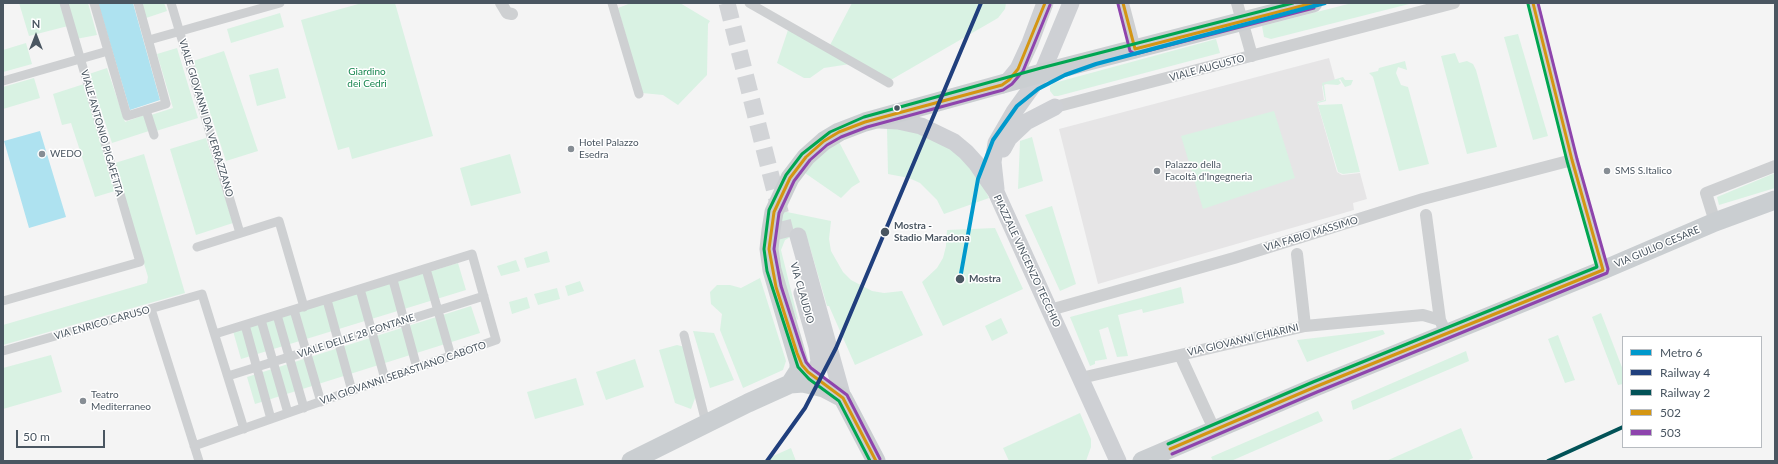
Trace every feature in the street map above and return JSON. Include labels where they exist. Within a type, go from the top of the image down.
[{"type":"main road","points":[[1002,85],[1014,76],[1030,44],[1045,3]]},
{"type":"main road","points":[[995,185],[993,162],[996,143],[1052,49],[1071,3]]},
{"type":"main road","points":[[865,122],[1002,85],[1035,78],[1073,65],[1313,3]]},
{"type":"main road","points":[[1030,44],[1038,97],[1055,107]]},
{"type":"main road","points":[[1052,49],[1056,60],[1073,65]]},
{"type":"main road","points":[[1002,85],[1008,87],[1013,93],[1014,112]]},
{"type":"main road","name":"VIALE AUGUSTO","points":[[995,185],[1000,156],[1009,138],[1030,119],[1055,107]]},
{"type":"main road","name":"PIAZZALE VINCENZO TECCHIO","points":[[843,398],[812,375],[802,365],[797,353],[772,270],[769,249],[774,212],[790,178],[806,157],[832,136],[865,122],[898,121],[921,126],[938,134],[966,152],[995,185],[1118,461]]},
{"type":"main road","name":"VIA GIULIO CESARE","points":[[1142,461],[1443,327],[1603,270],[1714,222],[1775,200]]},
{"type":"main road","name":"VIA CLAUDIO","points":[[792,237],[823,345]]},
{"type":"main road","points":[[631,461],[706,423],[812,375],[819,366],[823,345]]},
{"type":"main road","name":"PIAZZALE VINCENZO TECCHIO","points":[[823,345],[843,398],[876,461]]},
{"type":"main road","points":[[790,384],[799,370],[797,353]]},
{"type":"main road","points":[[790,384],[808,383],[820,386],[843,398]]},
{"type":"street","name":"VIALE ANTONIO PIGAFETTA","points":[[3,301],[140,262],[64,3]]},
{"type":"street","points":[[94,3],[127,116],[166,104],[138,3]]},
{"type":"street","name":"VIALE GIOVANNI DA VERRAZZANO","points":[[171,3],[240,233]]},
{"type":"street","points":[[148,40],[179,30],[280,3]]},
{"type":"street","points":[[501,3],[508,13],[512,14]]},
{"type":"street","points":[[612,3],[639,94]]},
{"type":"street","points":[[749,3],[888,83]]},
{"type":"street","points":[[1123,3],[1135,49]]},
{"type":"street","points":[[1237,3],[1252,56]]},
{"type":"street","name":"VIALE AUGUSTO","points":[[1055,107],[1454,3]]},
{"type":"street","points":[[1533,3],[1572,160],[1603,270]]},
{"type":"street","points":[[3,81],[108,51]]},
{"type":"street","points":[[146,110],[154,135]]},
{"type":"street","name":"VIA FABIO MASSIMO","points":[[1050,310],[1234,258],[1423,199],[1572,160]]},
{"type":"street","points":[[1714,222],[1706,193],[1775,166]]},
{"type":"street","points":[[1426,214],[1443,327]]},
{"type":"street","points":[[197,247],[279,221],[304,307]]},
{"type":"street","name":"VIA GIOVANNI SEBASTIANO CABOTO","points":[[194,446],[496,340],[472,254],[393,280],[215,334]]},
{"type":"street","points":[[1298,254],[1305,326]]},
{"type":"street","points":[[426,269],[451,356]]},
{"type":"street","points":[[393,280],[417,368]]},
{"type":"street","points":[[360,290],[385,379]]},
{"type":"street","name":"VIA ENRICO CARUSO","points":[[3,351],[202,294],[215,334]]},
{"type":"street","name":"VIALE DELLE 28 FONTANE","points":[[228,376],[484,296]]},
{"type":"street","points":[[327,300],[352,391]]},
{"type":"street","points":[[151,309],[199,461]]},
{"type":"street","points":[[294,310],[321,402]]},
{"type":"street","points":[[277,315],[304,408]]},
{"type":"street","name":"VIA GIOVANNI CHIARINI","points":[[1081,378],[1305,326],[1423,315],[1443,327]]},
{"type":"street","points":[[261,320],[288,413]]},
{"type":"street","points":[[245,325],[271,419]]},
{"type":"street","points":[[215,334],[244,429]]},
{"type":"street","points":[[684,335],[706,423]]},
{"type":"street","points":[[1180,355],[1214,429]]},
{"type":"shaded area","name":"Palazzo della Facoltà d'Ingegneria","points":[[1329,58],[1335,80],[1322,86],[1324,100],[1317,102],[1337,172],[1342,175],[1360,173],[1367,199],[1353,203],[1354,210],[1098,284],[1059,129]]},
{"type":"green space","points":[[19,3],[88,3],[97,35],[76,39],[72,25],[29,36]]},
{"type":"green space","points":[[142,3],[164,3],[167,11],[146,18]]},
{"type":"green space","name":"Giardino dei Cedri","points":[[362,3],[395,3],[433,136],[352,159],[349,147],[338,150],[301,20]]},
{"type":"green space","points":[[631,3],[680,3],[710,21],[708,24],[707,75],[678,105],[663,95],[642,93],[618,8]]},
{"type":"green space","points":[[852,3],[1006,3],[1005,9],[998,18],[889,81],[829,47]]},
{"type":"green space","points":[[1352,3],[1413,3],[1271,39],[1264,37],[1262,26]]},
{"type":"green space","points":[[280,13],[284,27],[231,43],[227,29]]},
{"type":"green space","points":[[788,30],[850,64],[824,68],[810,78],[804,78],[777,63]]},
{"type":"green space","points":[[1518,34],[1548,136],[1533,140],[1504,37]]},
{"type":"green space","points":[[1216,39],[1220,53],[1058,96],[1054,96],[1050,91],[1050,86],[1054,83]]},
{"type":"green space","points":[[26,43],[32,64],[3,72],[3,50]]},
{"type":"green space","points":[[177,48],[198,118],[156,131],[151,115],[173,108],[157,54]]},
{"type":"green space","points":[[224,51],[258,151],[226,161],[193,61]]},
{"type":"green space","points":[[1455,53],[1459,63],[1467,61],[1473,64],[1476,70],[1497,147],[1467,154],[1441,56]]},
{"type":"green space","points":[[1405,61],[1407,70],[1398,67],[1396,73],[1401,85],[1408,87],[1429,164],[1399,171],[1373,77],[1369,73],[1378,71],[1379,68]]},
{"type":"green space","points":[[107,68],[125,122],[144,115],[149,131],[112,143],[89,74]]},
{"type":"green space","points":[[278,68],[286,98],[257,106],[249,75]]},
{"type":"green space","points":[[1343,77],[1345,80],[1353,80],[1351,85],[1345,87],[1340,79],[1339,80],[1341,83],[1338,85],[1324,84],[1326,101],[1318,103],[1319,105],[1342,104],[1360,172],[1343,174],[1338,172],[1317,102],[1325,100],[1322,83]]},
{"type":"green space","points":[[34,78],[40,98],[3,109],[3,87]]},
{"type":"green space","points":[[84,84],[115,191],[95,197],[71,123],[62,125],[53,94]]},
{"type":"green space","points":[[1274,111],[1295,178],[1203,209],[1181,136]]},
{"type":"green space","points":[[887,128],[909,130],[939,140],[964,159],[982,184],[989,198],[944,214],[937,200],[920,183],[909,178],[888,174]]},
{"type":"green space","points":[[1032,137],[1043,181],[1018,189],[1020,141]]},
{"type":"green space","points":[[206,138],[233,223],[196,235],[170,149]]},
{"type":"green space","points":[[838,140],[860,182],[852,187],[841,198],[802,171]]},
{"type":"green space","points":[[144,154],[185,293],[3,345],[3,325],[147,283],[148,277],[115,163]]},
{"type":"green space","points":[[510,154],[521,193],[471,206],[460,168]]},
{"type":"green space","points":[[1775,173],[1775,188],[1719,205],[1717,197]]},
{"type":"green space","points":[[1052,206],[1076,284],[1060,291],[1025,215]]},
{"type":"green space","points":[[782,211],[831,221],[829,239],[831,251],[843,272],[851,280],[872,291],[884,293],[902,291],[923,335],[855,365],[829,306],[827,306],[808,241],[792,236],[785,240],[781,250],[797,320],[784,285],[777,247]]},
{"type":"green space","points":[[995,228],[1023,289],[943,326],[922,282],[937,268],[943,258],[946,246],[947,230]]},
{"type":"green space","points":[[547,251],[550,262],[527,268],[524,258]]},
{"type":"green space","points":[[516,260],[520,271],[501,276],[497,266]]},
{"type":"green space","points":[[458,263],[466,290],[241,359],[233,331]]},
{"type":"green space","points":[[760,278],[786,361],[783,370],[743,388],[720,330],[722,314],[711,304],[710,292],[717,285],[730,285],[741,288]]},
{"type":"green space","points":[[580,281],[584,291],[568,296],[565,286]]},
{"type":"green space","points":[[1181,287],[1184,303],[1143,313],[1142,309],[1118,315],[1128,356],[1117,357],[1108,327],[1099,330],[1107,359],[1095,361],[1095,364],[1090,366],[1070,317]]},
{"type":"green space","points":[[557,288],[560,299],[538,305],[534,294]]},
{"type":"green space","points":[[527,297],[530,308],[512,314],[509,302]]},
{"type":"green space","points":[[471,306],[480,333],[255,404],[247,377]]},
{"type":"green space","points":[[1601,313],[1622,367],[1622,384],[1618,385],[1592,317]]},
{"type":"green space","points":[[1001,318],[1008,333],[992,341],[985,326]]},
{"type":"green space","points":[[1383,330],[1385,334],[1307,362],[1297,340]]},
{"type":"green space","points":[[693,331],[714,333],[734,380],[710,388]]},
{"type":"green space","points":[[1558,335],[1575,380],[1565,383],[1548,339]]},
{"type":"green space","points":[[677,345],[685,347],[697,393],[691,409],[675,403],[659,350]]},
{"type":"green space","points":[[1466,351],[1469,361],[1353,410],[1351,401]]},
{"type":"green space","points":[[51,355],[62,392],[3,409],[3,368]]},
{"type":"green space","points":[[635,359],[644,387],[606,400],[596,372]]},
{"type":"green space","points":[[576,378],[584,405],[535,419],[527,392]]},
{"type":"green space","points":[[1318,411],[1323,421],[1231,461],[1213,461],[1211,457]]},
{"type":"green space","points":[[1080,413],[1091,439],[1091,447],[1086,461],[1009,461],[1003,448]]},
{"type":"green space","points":[[1461,428],[1473,458],[1467,461],[1386,461]]},
{"type":"green space","points":[[791,448],[796,461],[762,461]]},
{"type":"water","points":[[98,3],[133,3],[160,100],[130,110]]},
{"type":"water","points":[[40,131],[66,217],[29,228],[4,141]]},
{"type":"tunnel","points":[[727,3],[787,239]]},
{"type":"metro line","name":"6","points":[[960,279],[978,179],[993,140],[1017,106],[1038,89],[1065,75],[1096,64],[1325,3]]},
{"type":"rail line","name":"4","points":[[767,461],[805,408],[836,348],[981,3]]},
{"type":"rail line","name":"2","points":[[1548,461],[1622,427]]},
{"type":"transit line","name":"502","points":[[876,461],[843,398],[808,372],[802,365],[797,353],[776,287],[769,249],[774,212],[790,178],[806,157],[824,141],[839,132],[865,122],[1002,85],[1009,80],[1018,69],[1045,3]]},
{"type":"transit line","name":"502","points":[[1123,3],[1135,49],[1313,3]]},
{"type":"transit line","points":[[870,461],[839,401],[809,379],[798,367],[767,271],[764,249],[769,210],[786,175],[802,154],[830,132],[864,117],[1041,68],[1293,3]]},
{"type":"transit line","name":"502","points":[[1170,449],[1315,387],[1603,270],[1572,160],[1533,3]]},
{"type":"transit line","name":"503","points":[[1172,454],[1317,392],[1607,273],[1608,269],[1577,159],[1538,3]]},
{"type":"transit line","name":"503","points":[[1118,4],[1130,51],[1135,54],[1314,8]]},
{"type":"transit line","points":[[1168,444],[1313,382],[1597,267],[1567,161],[1528,4]]},
{"type":"transit line","name":"503","points":[[880,459],[847,395],[811,368],[806,362],[781,286],[774,249],[779,213],[794,181],[810,160],[827,145],[841,137],[867,127],[1003,90],[1012,84],[1023,71],[1050,5]]},
{"type":"place","name":"Hotel Palazzo Esedra","points":[[571,149]]},
{"type":"place","name":"WEDO","points":[[42,154]]},
{"type":"place","name":"Palazzo della Facoltà d'Ingegneria","points":[[1157,171]]},
{"type":"place","name":"SMS S.Italico","points":[[1607,171]]},
{"type":"place","name":"Mostra - Stadio Maradona","points":[[885,232]]},
{"type":"place","name":"Mostra","points":[[960,279]]},
{"type":"place","name":"Teatro Mediterraneo","points":[[83,401]]}]
